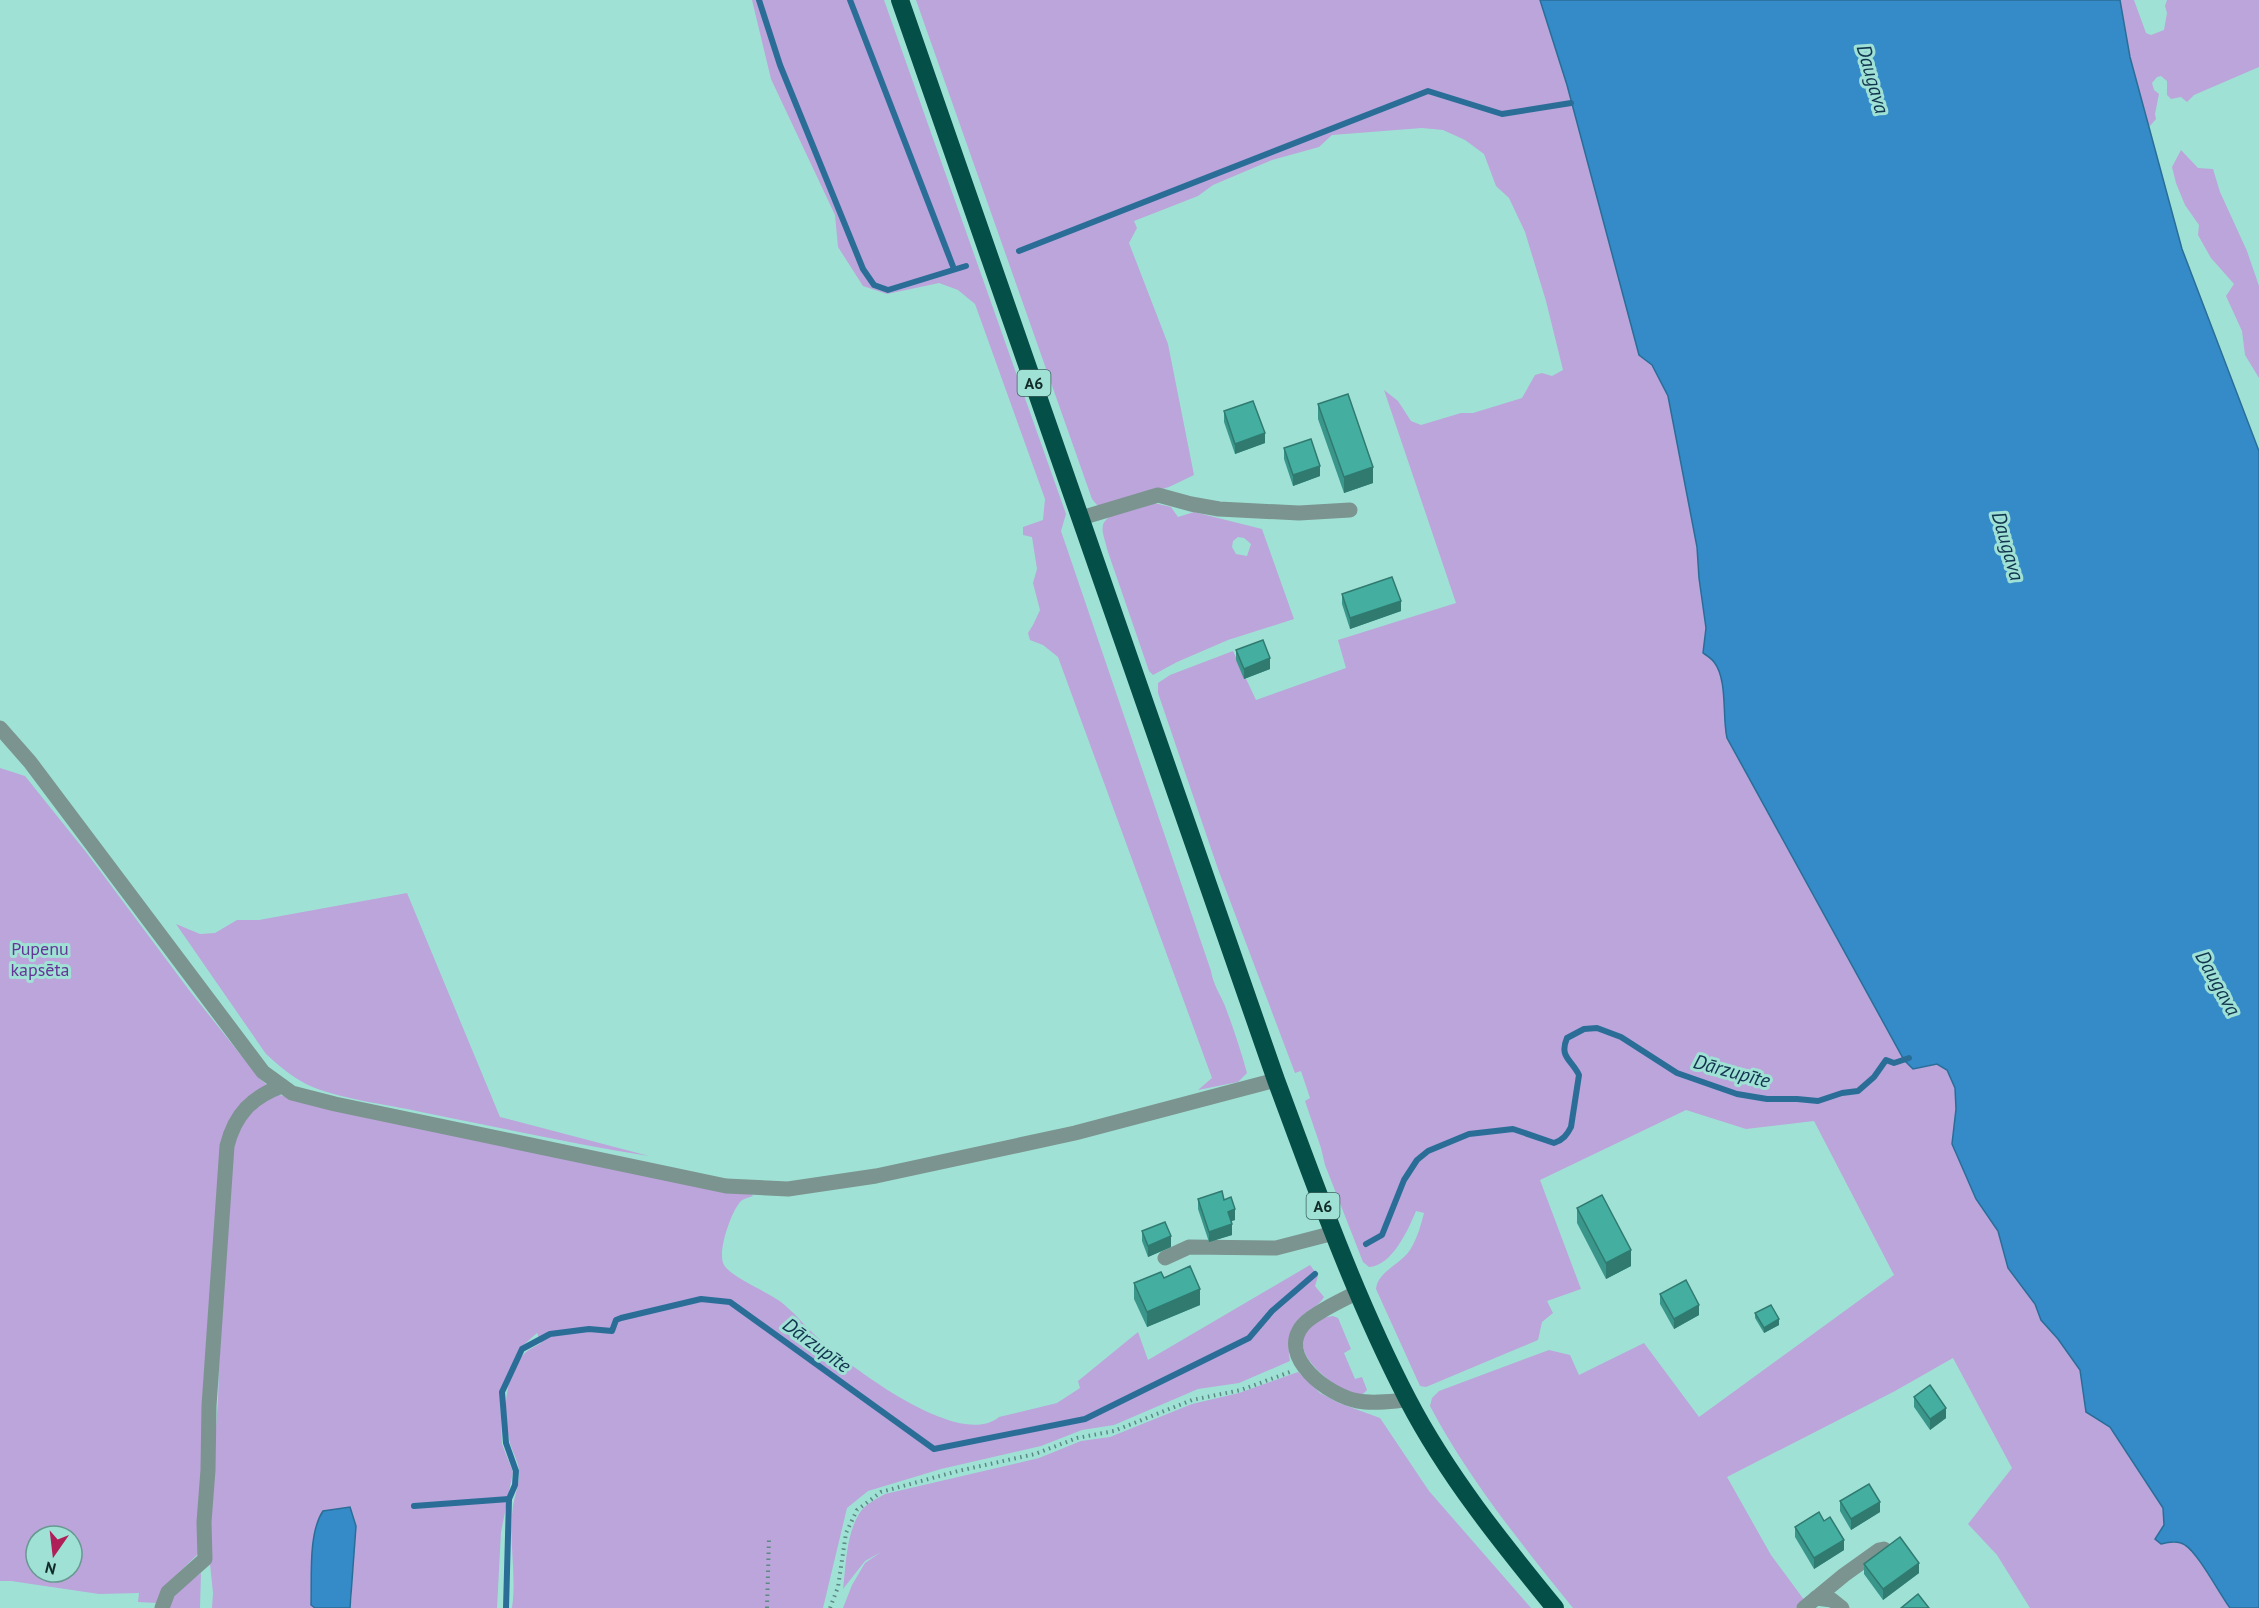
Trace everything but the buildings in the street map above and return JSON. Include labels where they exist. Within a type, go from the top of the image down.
[{"type":"highway","name":"A6","points":[[900,0],[1276,1080],[1358,1292],[1408,1400],[1436,1447],[1473,1501],[1555,1608]]},
{"type":"street","points":[[1081,518],[1158,495],[1191,504],[1219,508],[1299,513],[1350,510]]},
{"type":"street","points":[[0,728],[30,762],[263,1072],[292,1092],[334,1104],[726,1186],[788,1189],[876,1176],[1075,1133],[1276,1080]]},
{"type":"street","points":[[162,1608],[168,1592],[205,1559],[204,1522],[209,1406],[229,1138],[238,1116],[247,1105],[267,1091],[282,1086]]},
{"type":"street","points":[[1165,1258],[1189,1247],[1276,1248],[1334,1233]]},
{"type":"street","points":[[1358,1292],[1305,1322],[1300,1328],[1296,1345],[1298,1357],[1324,1387],[1347,1399],[1369,1403],[1408,1400]]},
{"type":"street","points":[[1810,1603],[1879,1550],[1884,1549],[1889,1553]]},
{"type":"street","points":[[1810,1603],[1832,1600],[1842,1608]]},
{"type":"path","points":[[830,1608],[838,1587],[846,1533],[857,1510],[881,1492],[958,1471],[1035,1454],[1077,1438],[1114,1431],[1192,1400],[1241,1390],[1305,1367]]},
{"type":"path","points":[[767,1608],[769,1538]]},
{"type":"green space","points":[[752,0],[884,0],[1066,514],[1061,531],[1213,980],[1225,1006],[1242,1056],[1247,1073],[1238,1082],[1198,1090],[1212,1078],[1058,657],[1043,645],[1030,640],[1028,633],[1040,610],[1033,583],[1037,569],[1032,537],[1023,535],[1023,527],[1043,520],[1045,499],[975,304],[958,290],[939,283],[887,294],[863,286],[838,247],[835,215],[771,79]]},
{"type":"green space","points":[[916,0],[1540,0],[1567,85],[1639,355],[1652,365],[1668,396],[1697,547],[1706,628],[1703,653],[1714,662],[1722,679],[1727,738],[1904,1060],[1913,1069],[1938,1064],[1947,1070],[1955,1088],[1956,1109],[1952,1144],[1976,1199],[1998,1231],[2008,1268],[2035,1304],[2041,1320],[2080,1370],[2086,1412],[2110,1427],[2163,1508],[2164,1525],[2155,1539],[2161,1544],[2182,1543],[2189,1548],[2230,1608],[2030,1608],[1997,1555],[1968,1524],[2012,1468],[1953,1358],[1895,1391],[1727,1477],[1771,1555],[1805,1601],[1796,1608],[1573,1608],[1478,1485],[1430,1406],[1432,1398],[1439,1391],[1549,1350],[1570,1355],[1579,1375],[1644,1343],[1699,1417],[1894,1275],[1814,1121],[1746,1129],[1686,1110],[1540,1180],[1581,1289],[1547,1301],[1553,1313],[1542,1322],[1538,1340],[1426,1387],[1420,1386],[1376,1289],[1381,1277],[1410,1250],[1417,1237],[1424,1213],[1416,1211],[1398,1246],[1385,1260],[1369,1267],[1363,1262],[1325,1165],[1305,1101],[1310,1098],[1301,1071],[1295,1073],[1218,869],[1158,693],[1158,683],[1170,675],[1233,651],[1256,700],[1346,668],[1338,640],[1456,603],[1384,390],[1398,401],[1411,421],[1421,425],[1461,413],[1473,413],[1522,398],[1535,375],[1542,373],[1552,376],[1563,370],[1546,301],[1525,232],[1509,198],[1496,186],[1484,154],[1465,140],[1443,130],[1422,128],[1332,135],[1319,147],[1272,160],[1213,185],[1198,196],[1134,221],[1137,228],[1129,243],[1168,344],[1194,475],[1169,487],[1105,506],[1097,505],[1092,499]]},
{"type":"green space","points":[[2120,0],[2134,0],[2146,33],[2151,35],[2164,30],[2167,0],[2259,0],[2259,67],[2194,95],[2187,102],[2181,97],[2171,99],[2167,95],[2167,81],[2161,76],[2157,77],[2152,83],[2154,90],[2159,94],[2156,119],[2149,127],[2130,57]]},
{"type":"green space","points":[[2181,150],[2198,168],[2213,169],[2220,192],[2247,251],[2259,286],[2259,378],[2245,355],[2242,331],[2226,296],[2234,284],[2211,258],[2198,235],[2199,225],[2185,205],[2176,183],[2172,167]]},
{"type":"green space","points":[[1154,503],[1171,507],[1178,517],[1194,512],[1262,529],[1294,619],[1228,640],[1153,675],[1149,671],[1107,549],[1103,525],[1106,520],[1117,513]],"holes":[[[1238,537],[1244,538],[1251,544],[1247,556],[1236,554],[1232,547],[1233,541]]]},
{"type":"green space","name":"Pupenu kapsēta","points":[[0,768],[25,776],[86,852],[189,990],[260,1079],[279,1095],[750,1193],[753,1196],[739,1203],[728,1226],[722,1259],[728,1270],[781,1302],[817,1337],[852,1366],[904,1400],[932,1414],[958,1423],[981,1424],[999,1417],[1057,1403],[1080,1388],[1078,1381],[1138,1332],[1148,1360],[1310,1265],[1318,1276],[1315,1286],[1324,1297],[1297,1321],[1291,1331],[1290,1361],[1239,1383],[1198,1389],[1114,1425],[1082,1430],[1041,1446],[941,1469],[868,1491],[847,1508],[823,1608],[512,1608],[514,1582],[512,1519],[519,1470],[510,1443],[506,1406],[509,1385],[517,1365],[525,1353],[541,1343],[537,1333],[519,1349],[500,1394],[502,1444],[513,1472],[501,1532],[497,1608],[350,1608],[352,1597],[350,1507],[323,1511],[318,1520],[312,1556],[311,1605],[315,1608],[212,1608],[213,1593],[208,1544],[218,1399],[222,1278],[199,1553],[165,1586],[157,1603],[138,1602],[139,1593],[99,1594],[31,1584],[84,1584],[84,1524],[24,1524],[24,1583],[0,1581]]},
{"type":"green space","points":[[407,893],[500,1117],[649,1156],[362,1101],[332,1094],[306,1084],[266,1054],[176,924],[200,934],[215,933],[237,920],[259,920]]},
{"type":"green space","points":[[1333,1316],[1338,1318],[1351,1349],[1344,1353],[1355,1379],[1362,1377],[1367,1390],[1362,1395],[1346,1390],[1328,1379],[1312,1364],[1304,1350],[1305,1331],[1322,1318]]},
{"type":"green space","points":[[1298,1372],[1320,1393],[1339,1403],[1380,1418],[1429,1491],[1531,1608],[843,1608],[852,1585],[865,1563],[881,1552],[865,1561],[843,1589],[851,1531],[864,1508],[885,1494],[1039,1458],[1081,1441],[1110,1437],[1192,1404],[1239,1393]]},
{"type":"green space","points":[[201,1573],[200,1608],[169,1608],[177,1593]]},
{"type":"water","name":"Daugava","points":[[1540,0],[2120,0],[2130,57],[2182,249],[2259,451],[2259,1608],[2230,1608],[2190,1549],[2179,1542],[2161,1544],[2155,1539],[2164,1525],[2163,1508],[2110,1427],[2086,1412],[2080,1370],[2041,1320],[2035,1304],[2008,1268],[1998,1231],[1976,1199],[1952,1144],[1956,1109],[1955,1088],[1947,1070],[1937,1064],[1913,1069],[1904,1060],[1727,738],[1721,678],[1714,662],[1703,653],[1706,628],[1697,547],[1668,396],[1652,365],[1639,355],[1567,85]]},
{"type":"water","points":[[350,1507],[356,1526],[350,1608],[315,1608],[311,1605],[312,1556],[318,1520],[323,1511]]},
{"type":"waterway","points":[[759,0],[780,65],[863,269],[874,285],[888,290],[966,266]]},
{"type":"waterway","points":[[850,0],[954,269]]},
{"type":"waterway","points":[[1019,251],[1428,91],[1502,114],[1571,103]]},
{"type":"waterway","name":"Dārzupīte","points":[[1366,1244],[1382,1235],[1404,1180],[1417,1160],[1428,1151],[1469,1134],[1513,1129],[1554,1143],[1564,1137],[1571,1127],[1579,1075],[1565,1054],[1565,1044],[1567,1038],[1584,1029],[1597,1028],[1621,1037],[1677,1073],[1737,1094],[1767,1099],[1818,1101],[1842,1093],[1858,1091],[1874,1077],[1886,1060],[1894,1063],[1909,1058]]},
{"type":"waterway","name":"Dārzupīte","points":[[506,1608],[509,1499],[515,1485],[516,1471],[506,1443],[502,1392],[522,1349],[550,1334],[589,1329],[612,1331],[616,1320],[621,1318],[701,1299],[730,1302],[934,1449],[1085,1419],[1249,1338],[1272,1311],[1315,1274]]},
{"type":"waterway","points":[[414,1506],[509,1499]]}]
